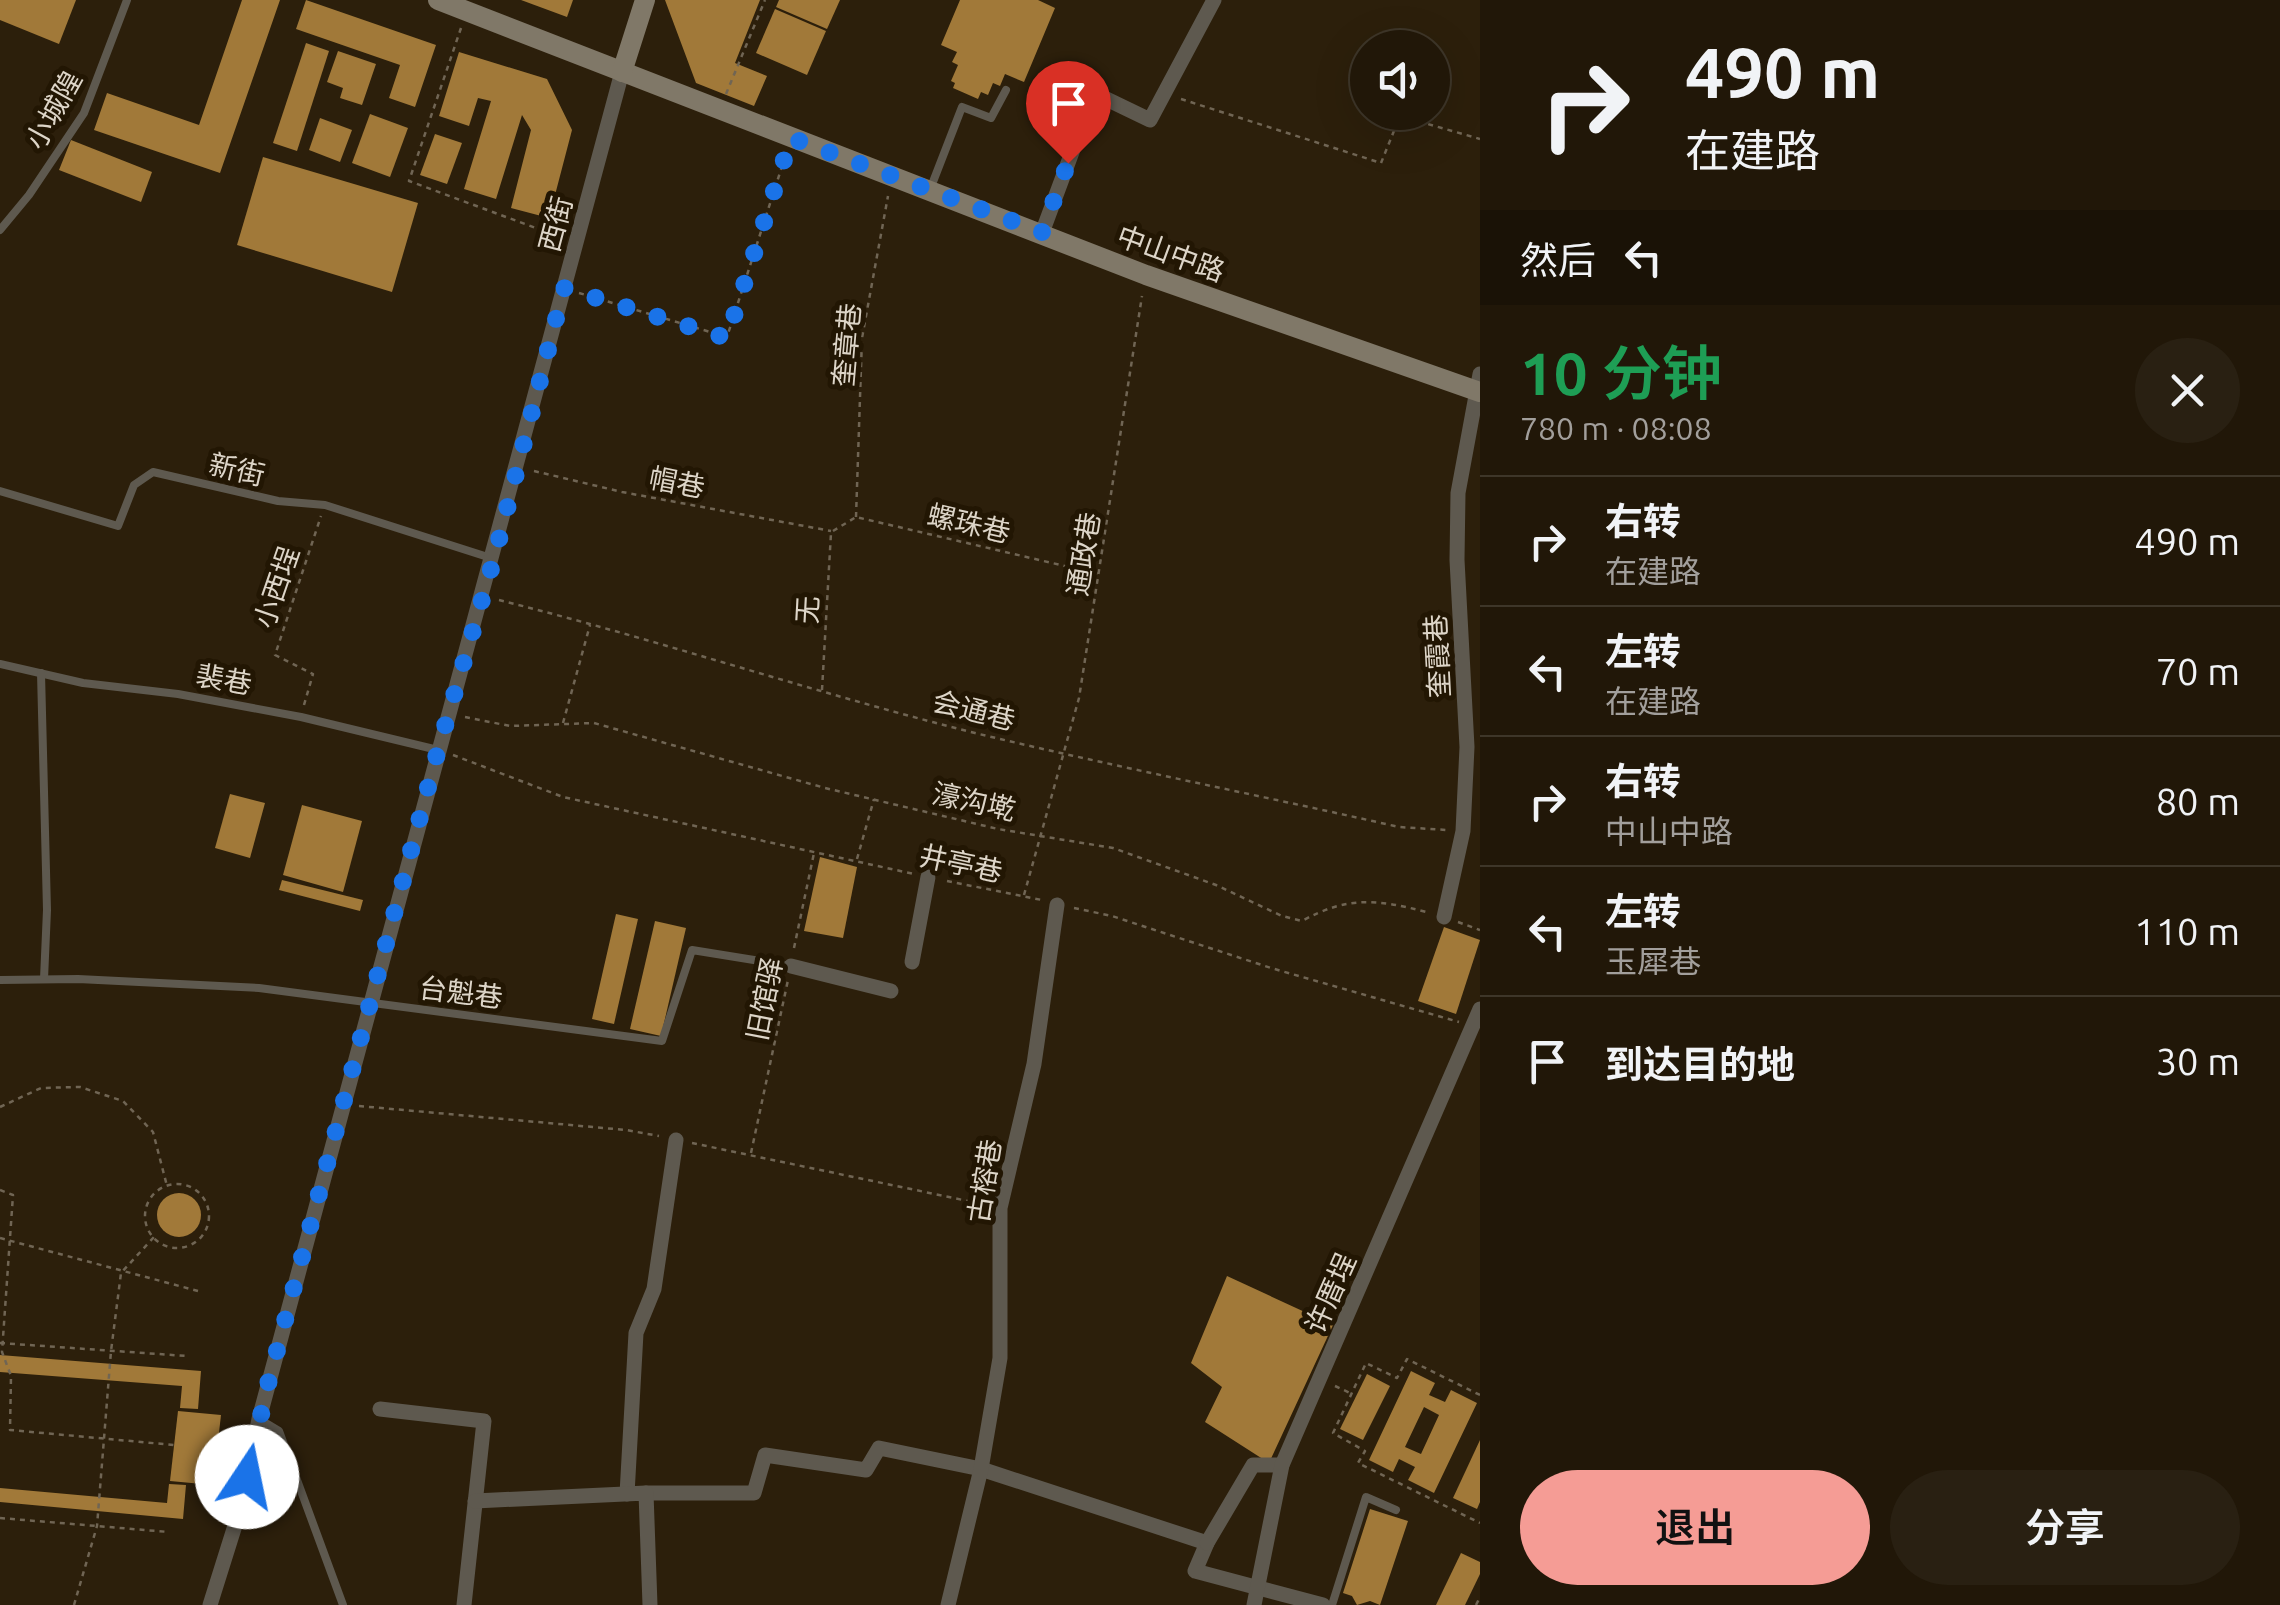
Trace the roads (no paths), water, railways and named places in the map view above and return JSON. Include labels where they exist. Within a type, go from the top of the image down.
[{"type":"street","name":"中山中路","points":[[438,0],[1146,275],[1479,386]]},
{"type":"street","points":[[622,72],[645,0]]},
{"type":"street","points":[[1042,232],[1094,93],[1150,120],[1214,0]]},
{"type":"street","name":"西街","points":[[210,1605],[243,1500],[259,1419],[438,750],[494,559],[622,72]]},
{"type":"street","name":"奎霞巷","points":[[1444,916],[1462,832],[1467,747],[1457,560],[1458,493],[1479,386]]},
{"type":"street","points":[[912,962],[928,877]]},
{"type":"street","name":"古榕巷","points":[[948,1605],[982,1468],[1000,1358],[1000,1208],[1034,1064],[1057,905]]},
{"type":"street","points":[[790,966],[891,991]]},
{"type":"street","name":"许厝埕","points":[[1256,1597],[1282,1465],[1480,1009]]},
{"type":"street","points":[[627,1494],[636,1333],[654,1289],[676,1140]]},
{"type":"street","points":[[380,1409],[484,1421],[464,1605]]},
{"type":"street","points":[[475,1501],[646,1493],[754,1493],[765,1455],[866,1470],[879,1448],[982,1468],[1206,1542]]},
{"type":"street","points":[[1282,1465],[1253,1465],[1206,1542],[1195,1571],[1256,1597],[1323,1605]]},
{"type":"street","points":[[646,1493],[650,1605]]},
{"type":"lane","name":"小城隍","points":[[0,230],[29,195],[84,112],[127,0]]},
{"type":"lane","points":[[930,191],[962,107],[992,118],[1006,90]]},
{"type":"lane","name":"新街","points":[[0,492],[118,526],[134,485],[152,472],[278,502],[325,506],[494,559]]},
{"type":"lane","name":"裴巷","points":[[0,664],[83,683],[178,694],[300,716],[438,750]]},
{"type":"lane","points":[[41,673],[47,910],[44,979]]},
{"type":"lane","name":"台魁巷","points":[[0,980],[259,988],[662,1041],[692,950],[790,966]]},
{"type":"lane","points":[[259,1419],[279,1430],[343,1605]]},
{"type":"lane","points":[[1332,1605],[1366,1497],[1396,1510]]}]
